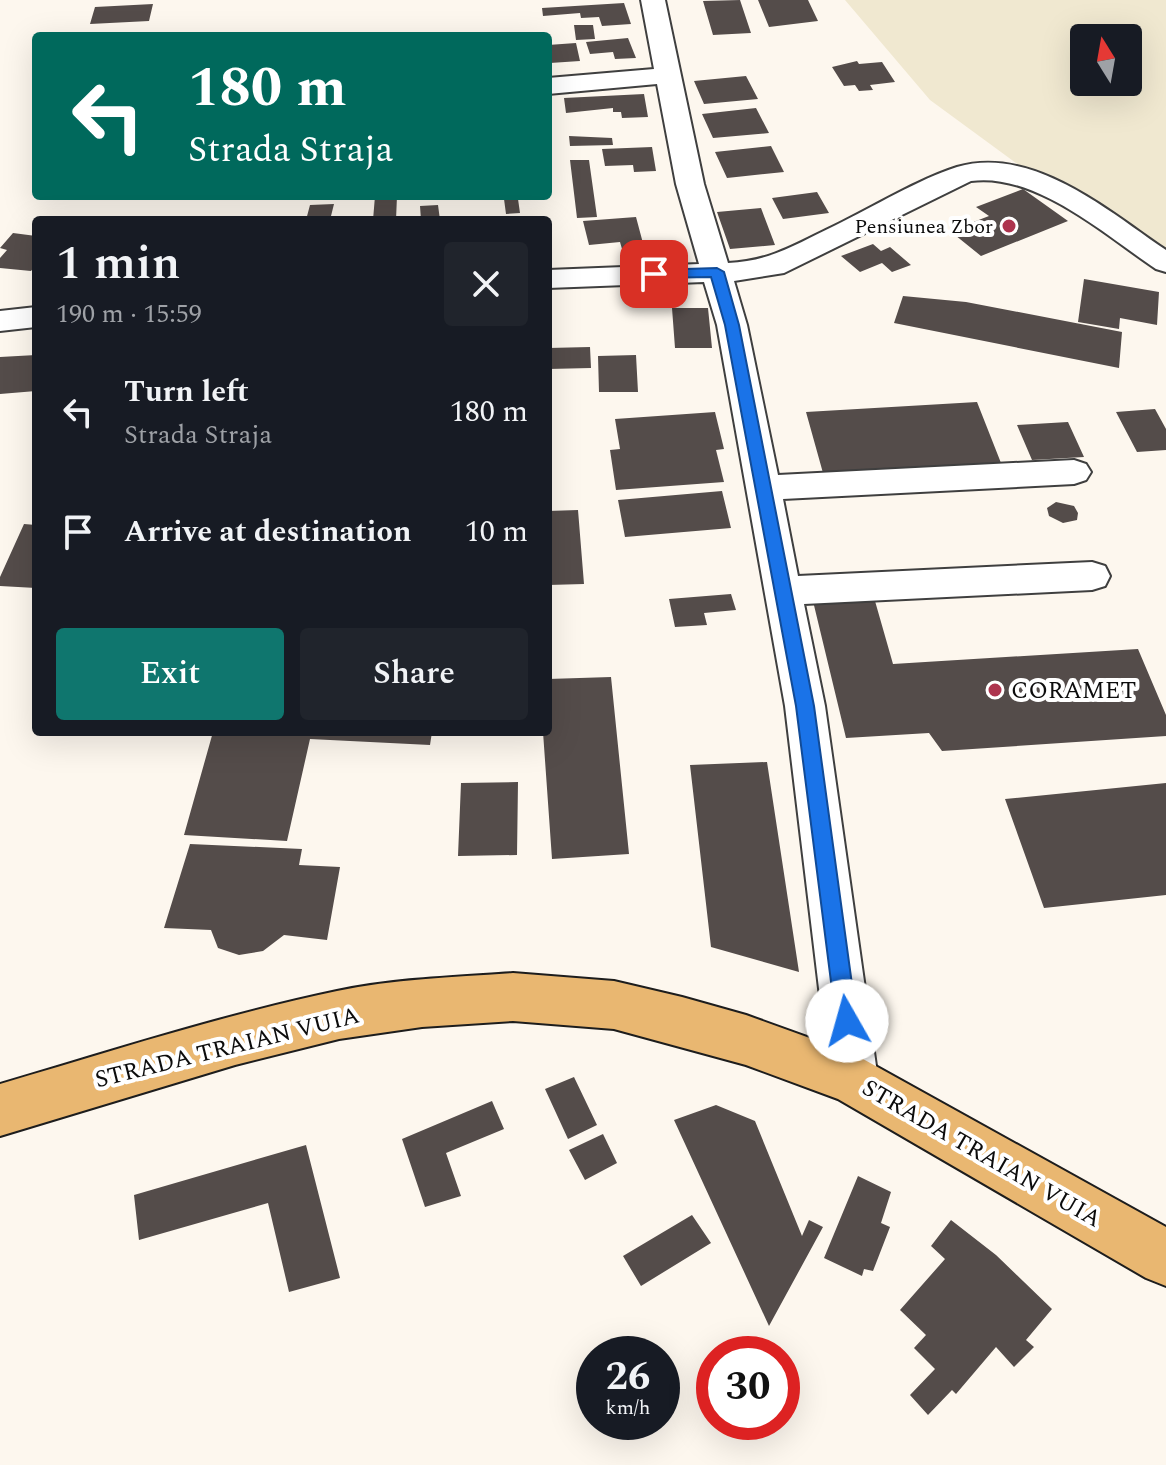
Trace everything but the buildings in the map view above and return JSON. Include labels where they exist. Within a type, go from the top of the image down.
[{"type":"main road","name":"STRADA TRAIAN VUIA","points":[[0,1110],[220,1044],[339,1015],[422,1003],[513,997],[614,1005],[746,1040],[854,1080],[1166,1258]]},
{"type":"street","points":[[653,0],[690,184],[732,325],[805,706],[854,1080]]},
{"type":"street","points":[[552,86],[668,75]]},
{"type":"street","points":[[552,279],[748,271],[784,263],[964,174],[978,171],[1002,171],[1027,178],[1062,196],[1166,263]]},
{"type":"street","points":[[0,321],[32,317]]},
{"type":"street","points":[[764,488],[1074,472]]},
{"type":"street","points":[[782,591],[1092,576]]},
{"type":"shaded area","points":[[845,0],[1166,0],[1166,266],[1046,185],[930,100]]},
{"type":"place","name":"Pensiunea Zbor","points":[[1009,226]]},
{"type":"place","name":"CORAMET","points":[[995,690]]},
{"type":"route","points":[[654,274],[717,272],[732,325],[805,706],[847,1021]]}]
